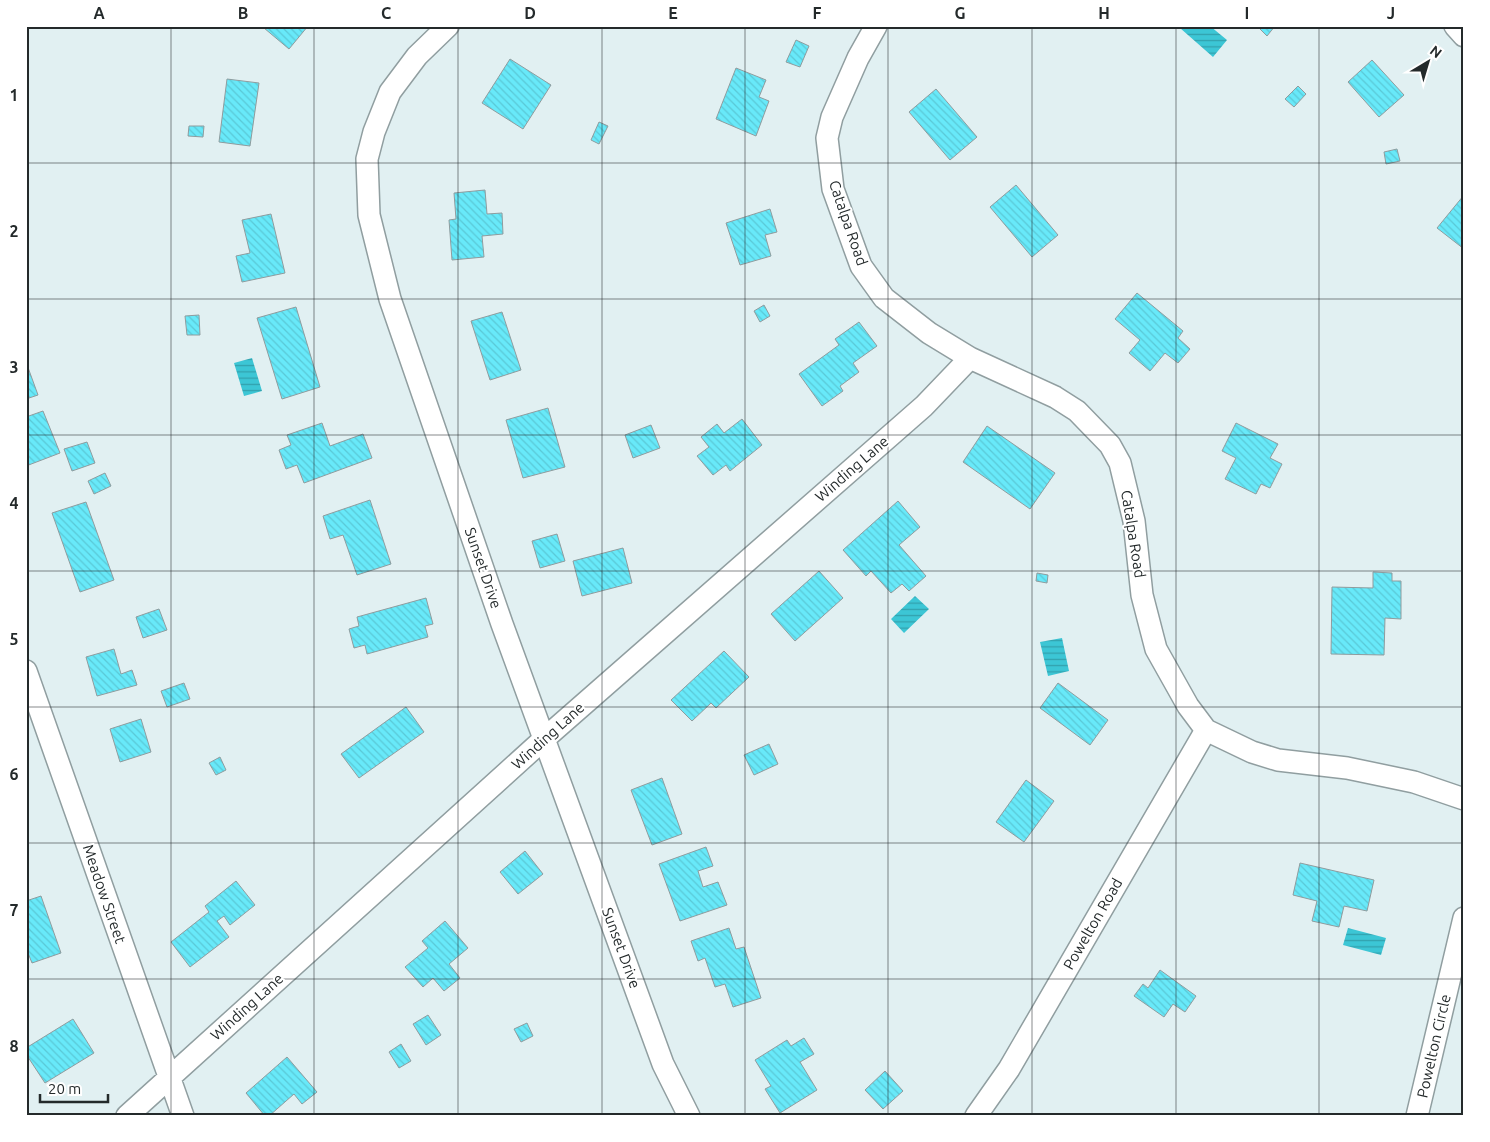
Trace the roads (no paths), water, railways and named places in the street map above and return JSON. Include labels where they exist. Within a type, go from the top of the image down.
[{"type":"street","name":"Sunset Drive","points":[[448,26],[417,56],[390,92],[374,132],[367,159],[369,215],[390,299],[499,615],[663,1064],[689,1116]]},
{"type":"street","name":"Catalpa Road","points":[[876,26],[858,58],[832,117],[827,138],[833,189],[861,266],[884,298],[929,333],[970,358],[1055,397],[1077,411],[1110,445],[1120,463],[1134,521],[1142,595],[1156,649],[1184,700],[1206,730],[1252,752],[1278,760],[1347,768],[1414,782],[1464,799]]},
{"type":"street","points":[[1455,26],[1464,36]]},
{"type":"street","name":"Winding Lane","points":[[127,1116],[544,739],[924,406],[970,358]]},
{"type":"street","name":"Meadow Street","points":[[26,671],[183,1116]]},
{"type":"street","name":"Powelton Road","points":[[976,1116],[1009,1069],[1206,730]]},
{"type":"street","name":"Powelton Circle","points":[[1417,1116],[1464,918]]},
{"type":"water","points":[[1181,26],[1210,26],[1227,40],[1213,57],[1180,28]]},
{"type":"water","points":[[252,358],[262,391],[244,396],[234,363]]},
{"type":"water","points":[[915,596],[929,609],[904,633],[891,619]]},
{"type":"water","points":[[1062,638],[1069,671],[1048,676],[1040,642]]},
{"type":"water","points":[[1348,928],[1386,938],[1381,955],[1343,945]]}]
